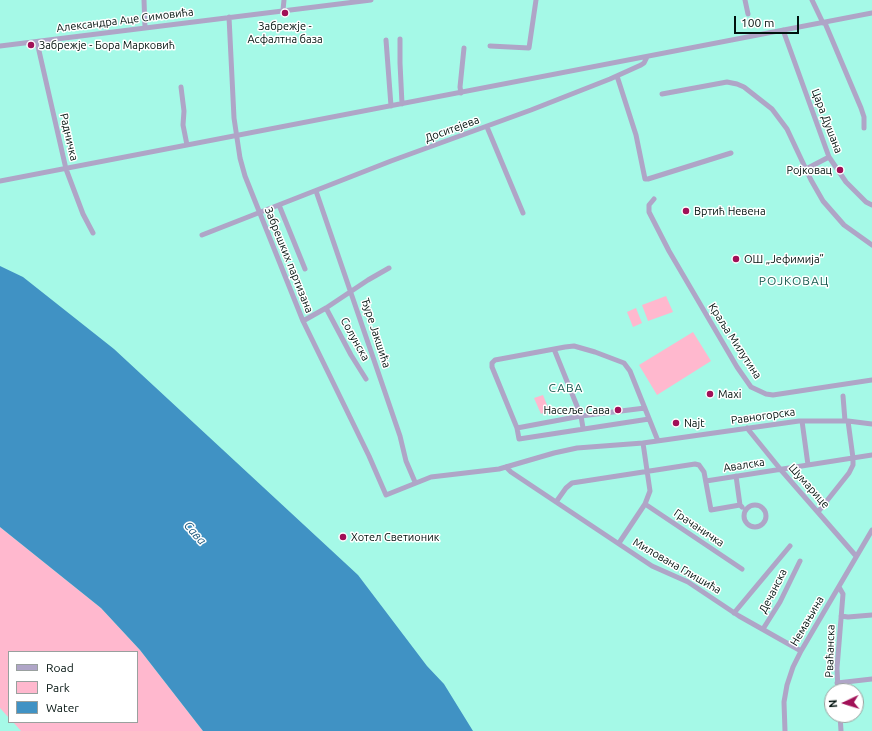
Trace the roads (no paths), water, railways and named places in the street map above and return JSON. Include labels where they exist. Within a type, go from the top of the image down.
[{"type":"street","points":[[144,0],[145,28]]},
{"type":"street","points":[[283,10],[284,0]]},
{"type":"street","name":"Александра Аце Симовића","points":[[0,46],[371,0]]},
{"type":"street","points":[[490,46],[529,48],[536,0]]},
{"type":"street","points":[[745,0],[748,14]]},
{"type":"street","points":[[812,0],[824,23],[861,108],[864,118],[864,128]]},
{"type":"street","points":[[0,181],[872,13]]},
{"type":"street","name":"Забрешких партизана","points":[[229,17],[232,97],[236,136],[245,176],[303,321],[369,456],[386,495]]},
{"type":"street","name":"Цара Душана","points":[[783,30],[829,157],[846,182],[866,202],[872,205]]},
{"type":"street","points":[[400,39],[402,104]]},
{"type":"street","points":[[386,40],[391,106]]},
{"type":"street","name":"Радничка","points":[[37,42],[66,169],[83,214],[93,233]]},
{"type":"street","points":[[461,93],[460,87],[464,48]]},
{"type":"street","name":"Доситејева","points":[[202,235],[617,76],[641,65],[647,57]]},
{"type":"street","points":[[617,76],[636,135],[645,179],[731,153]]},
{"type":"street","points":[[662,94],[727,82],[744,87],[757,96],[780,119],[791,135],[815,188],[823,201],[844,225],[872,245]]},
{"type":"street","points":[[181,87],[184,112],[183,125],[187,145]]},
{"type":"street","points":[[487,127],[523,213]]},
{"type":"street","points":[[806,169],[829,157]]},
{"type":"street","name":"Ђуре Јакшића","points":[[316,191],[400,436],[403,452],[415,482]]},
{"type":"street","name":"Краља Милутина","points":[[654,199],[649,205],[648,212],[669,251],[737,367],[752,387],[766,394],[773,395],[872,380]]},
{"type":"street","points":[[278,205],[305,269]]},
{"type":"street","points":[[303,321],[389,268]]},
{"type":"street","name":"Солунска","points":[[326,308],[366,380]]},
{"type":"street","points":[[649,419],[519,439],[517,428],[492,367],[493,361],[565,347],[578,347],[624,363],[628,367],[658,441]]},
{"type":"street","points":[[554,349],[581,416],[583,428]]},
{"type":"street","points":[[818,512],[849,473],[852,465],[853,458],[843,396]]},
{"type":"street","points":[[517,428],[581,416],[644,408]]},
{"type":"street","points":[[802,421],[808,465]]},
{"type":"street","name":"Равногорска","points":[[386,495],[431,476],[506,467],[577,448],[643,443],[802,421],[847,421],[872,424]]},
{"type":"street","name":"Шумарице","points":[[747,428],[781,470],[856,556]]},
{"type":"street","points":[[618,543],[645,504],[650,491],[643,443]]},
{"type":"street","name":"Авалска","points":[[706,481],[872,456]]},
{"type":"street","points":[[556,502],[566,488],[572,484],[695,464],[699,465],[704,472],[711,510],[740,506],[746,509]]},
{"type":"street","name":"Милована Глишића","points":[[506,467],[511,472],[652,566],[688,582],[734,613],[801,651]]},
{"type":"street","points":[[736,476],[740,506]]},
{"type":"street","name":"Грачаничка","points":[[645,504],[742,569]]},
{"type":"street","points":[[751,506],[761,507],[765,512],[765,519],[758,526],[751,526],[744,519],[744,512],[746,509],[751,506]]},
{"type":"street","name":"Немањина","points":[[785,731],[784,714],[786,693],[793,667],[872,530]]},
{"type":"street","points":[[734,613],[790,546]]},
{"type":"street","name":"Дечанска","points":[[763,629],[780,602],[800,561]]},
{"type":"street","name":"Рваћанска","points":[[839,587],[843,594],[837,683],[872,679]]},
{"type":"street","points":[[841,616],[848,617],[872,615]]},
{"type":"water","name":"Сава","points":[[0,266],[23,277],[114,349],[358,575],[427,666],[444,684],[473,731],[203,731],[140,650],[101,608],[0,527]]},
{"type":"place","name":"Забрежје - Асфалтна база","points":[[285,13]]},
{"type":"place","name":"Забрежје - Бора Марковић","points":[[31,45]]},
{"type":"place","name":"Ројковац","points":[[840,170]]},
{"type":"place","name":"Вртић Невена","points":[[686,211]]},
{"type":"place","name":"ОШ „Јефимија”","points":[[736,259]]},
{"type":"place","name":"Maxi","points":[[710,394]]},
{"type":"place","name":"Насеље Сава","points":[[618,410]]},
{"type":"place","name":"Najt","points":[[676,423]]},
{"type":"place","name":"Хотел Светионик","points":[[343,537]]},
{"type":"district","name":"РОЈКОВАЦ","points":[[794,281]]},
{"type":"district","name":"САВА","points":[[566,388]]}]
